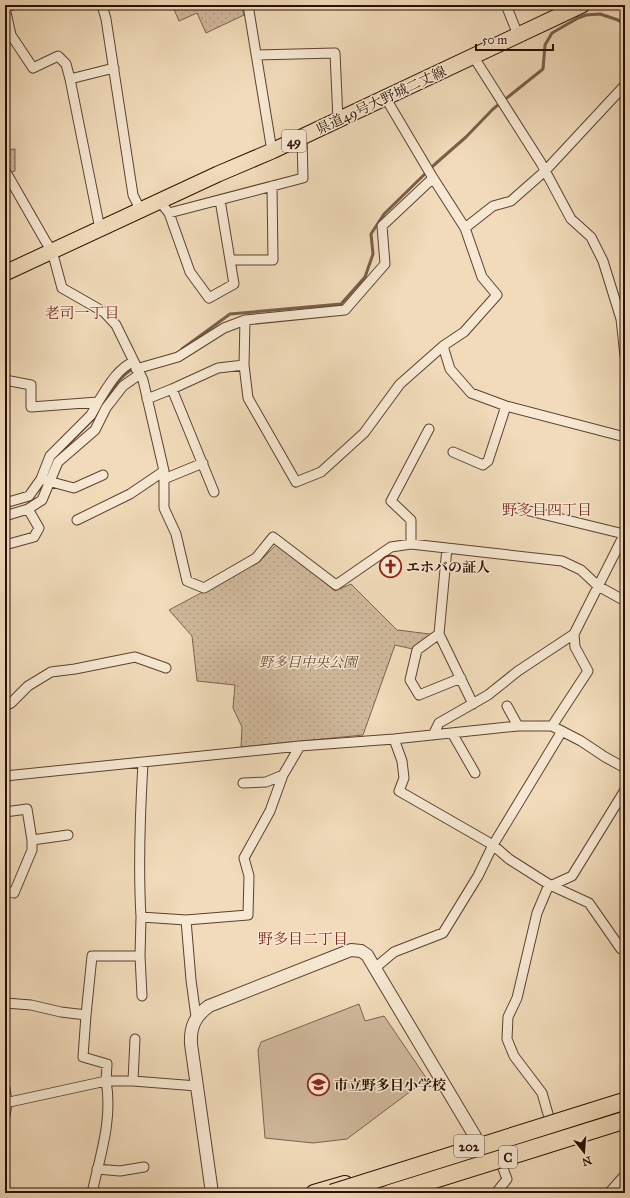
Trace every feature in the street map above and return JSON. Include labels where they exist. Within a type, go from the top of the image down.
[{"type":"highway","name":"202","points":[[314,1193],[550,1121],[625,1101]]},
{"type":"highway","name":"C","points":[[332,1193],[625,1101]]},
{"type":"highway","name":"202","points":[[388,1193],[625,1119]]},
{"type":"highway","name":"C","points":[[391,1193],[625,1119]]},
{"type":"main road","name":"県道49号大野城二丈線","points":[[5,273],[141,211],[164,208],[218,174],[272,151],[582,5]]},
{"type":"street","points":[[12,5],[5,8],[11,35],[33,68],[58,56],[66,64],[100,229]]},
{"type":"street","points":[[248,5],[272,151]]},
{"type":"street","points":[[506,5],[518,36]]},
{"type":"street","points":[[104,6],[132,195],[141,211]]},
{"type":"street","points":[[256,55],[335,53],[338,120]]},
{"type":"street","points":[[472,56],[545,171],[571,219],[591,237],[603,261],[621,319],[625,356]]},
{"type":"street","points":[[70,79],[114,68]]},
{"type":"street","points":[[465,228],[493,206],[511,201],[545,171],[625,86]]},
{"type":"street","points":[[245,320],[244,365],[248,398],[296,482],[321,472],[364,433],[400,384],[443,346],[464,332],[497,295],[482,277],[465,228],[431,177],[385,97]]},
{"type":"street","points":[[220,200],[234,284],[209,298],[190,272],[164,208],[220,200],[303,178],[302,137]]},
{"type":"street","points":[[5,174],[7,174],[52,251],[62,288],[104,312],[116,325],[142,380],[164,475],[164,508],[176,534],[188,581],[204,588],[256,558],[273,537],[336,585],[391,548],[411,544],[562,561],[581,570],[598,586],[625,601]]},
{"type":"street","points":[[5,516],[28,509],[42,500],[50,456],[91,415],[111,382],[126,365],[136,368],[178,357],[224,328],[245,320],[345,310],[385,264],[382,226],[431,177]]},
{"type":"street","points":[[230,260],[273,260],[272,186]]},
{"type":"street","points":[[443,346],[450,369],[471,393],[506,406],[625,437]]},
{"type":"street","points":[[147,399],[218,368],[244,365]]},
{"type":"street","points":[[5,493],[7,502],[29,496],[45,481],[58,462],[95,430],[106,408],[136,368]]},
{"type":"street","points":[[5,380],[31,385],[31,407],[98,402]]},
{"type":"street","points":[[172,389],[214,492]]},
{"type":"street","points":[[453,452],[484,465],[488,461],[506,406]]},
{"type":"street","points":[[411,544],[412,520],[391,500],[429,429]]},
{"type":"street","points":[[77,520],[130,494],[164,475],[203,463]]},
{"type":"street","points":[[45,481],[74,488],[103,476]]},
{"type":"street","points":[[433,735],[439,723],[488,695],[518,671],[574,634],[625,534],[517,508]]},
{"type":"street","points":[[5,545],[34,537],[39,528],[28,509]]},
{"type":"street","points":[[447,548],[439,634],[473,704]]},
{"type":"street","points":[[439,634],[417,650],[410,680],[420,695],[461,678]]},
{"type":"street","points":[[552,726],[588,671],[575,647],[574,634]]},
{"type":"street","points":[[5,706],[10,704],[28,686],[51,672],[75,669],[135,657],[166,668]]},
{"type":"street","points":[[507,706],[518,726]]},
{"type":"street","points":[[5,776],[300,746],[394,739],[518,726],[552,726],[625,768]]},
{"type":"street","points":[[376,968],[394,952],[443,933],[478,876],[493,845],[562,731]]},
{"type":"street","points":[[452,733],[475,773]]},
{"type":"street","points":[[394,739],[402,761],[404,778],[400,791],[493,845],[509,859],[550,886],[589,903],[621,949],[625,949]]},
{"type":"street","points":[[141,917],[186,920],[248,915],[248,876],[244,858],[270,811],[283,774],[300,746]]},
{"type":"street","points":[[142,996],[140,956],[141,917],[139,845],[143,763]]},
{"type":"street","points":[[243,783],[266,782],[283,774]]},
{"type":"street","points":[[550,1121],[542,1093],[514,1056],[507,1039],[508,1017],[517,998],[537,913],[548,887],[572,876],[625,790]]},
{"type":"street","points":[[5,812],[27,809],[32,840],[32,850],[14,893],[5,891]]},
{"type":"street","points":[[32,840],[68,835]]},
{"type":"street","points":[[186,920],[196,1018]]},
{"type":"street","points":[[212,1193],[190,1040],[192,1027],[196,1018],[209,1006],[351,950],[362,951],[367,955],[479,1143],[499,1158],[507,1179],[496,1193]]},
{"type":"street","points":[[92,1193],[106,1134],[109,1094],[106,1081],[107,1064],[83,1057],[92,956],[140,956]]},
{"type":"street","points":[[5,1002],[30,1004],[61,1012],[86,1015]]},
{"type":"street","points":[[133,1081],[135,1039]]},
{"type":"street","points":[[6,1103],[106,1081],[133,1081],[197,1086]]},
{"type":"street","points":[[5,1088],[5,1116]]},
{"type":"street","points":[[97,1169],[120,1171],[144,1167]]},
{"type":"street","points":[[609,1193],[625,1175]]},
{"type":"green space","points":[[172,5],[241,5],[244,15],[206,33],[197,13],[179,21]]},
{"type":"green space","points":[[15,149],[15,171],[5,174],[5,150]]},
{"type":"green space","name":"野多目中央公園","points":[[277,544],[335,591],[351,584],[398,631],[437,635],[417,650],[395,645],[363,735],[241,747],[242,727],[233,708],[235,685],[197,681],[192,636],[169,610],[259,562]]},
{"type":"green space","points":[[359,1004],[365,1021],[384,1016],[427,1079],[347,1139],[313,1143],[265,1138],[258,1050],[261,1042]]},
{"type":"waterway","points":[[182,349],[230,314],[341,304],[365,277],[373,254],[371,234],[384,214],[434,165],[466,137],[493,109],[543,69],[545,45],[552,33],[586,15],[600,14],[618,20],[625,25]]},
{"type":"waterway","points":[[102,407],[108,395],[124,375],[135,367]]},
{"type":"waterway","points":[[52,461],[99,413]]},
{"type":"waterway","points":[[36,492],[42,486],[43,482]]},
{"type":"place","name":"エホバの証人","points":[[390,567]]},
{"type":"place","name":"市立野多目小学校","points":[[319,1085]]},
{"type":"district","name":"老司一丁目","points":[[82,313]]},
{"type":"district","name":"野多目四丁目","points":[[547,510]]},
{"type":"district","name":"野多目二丁目","points":[[303,939]]}]
